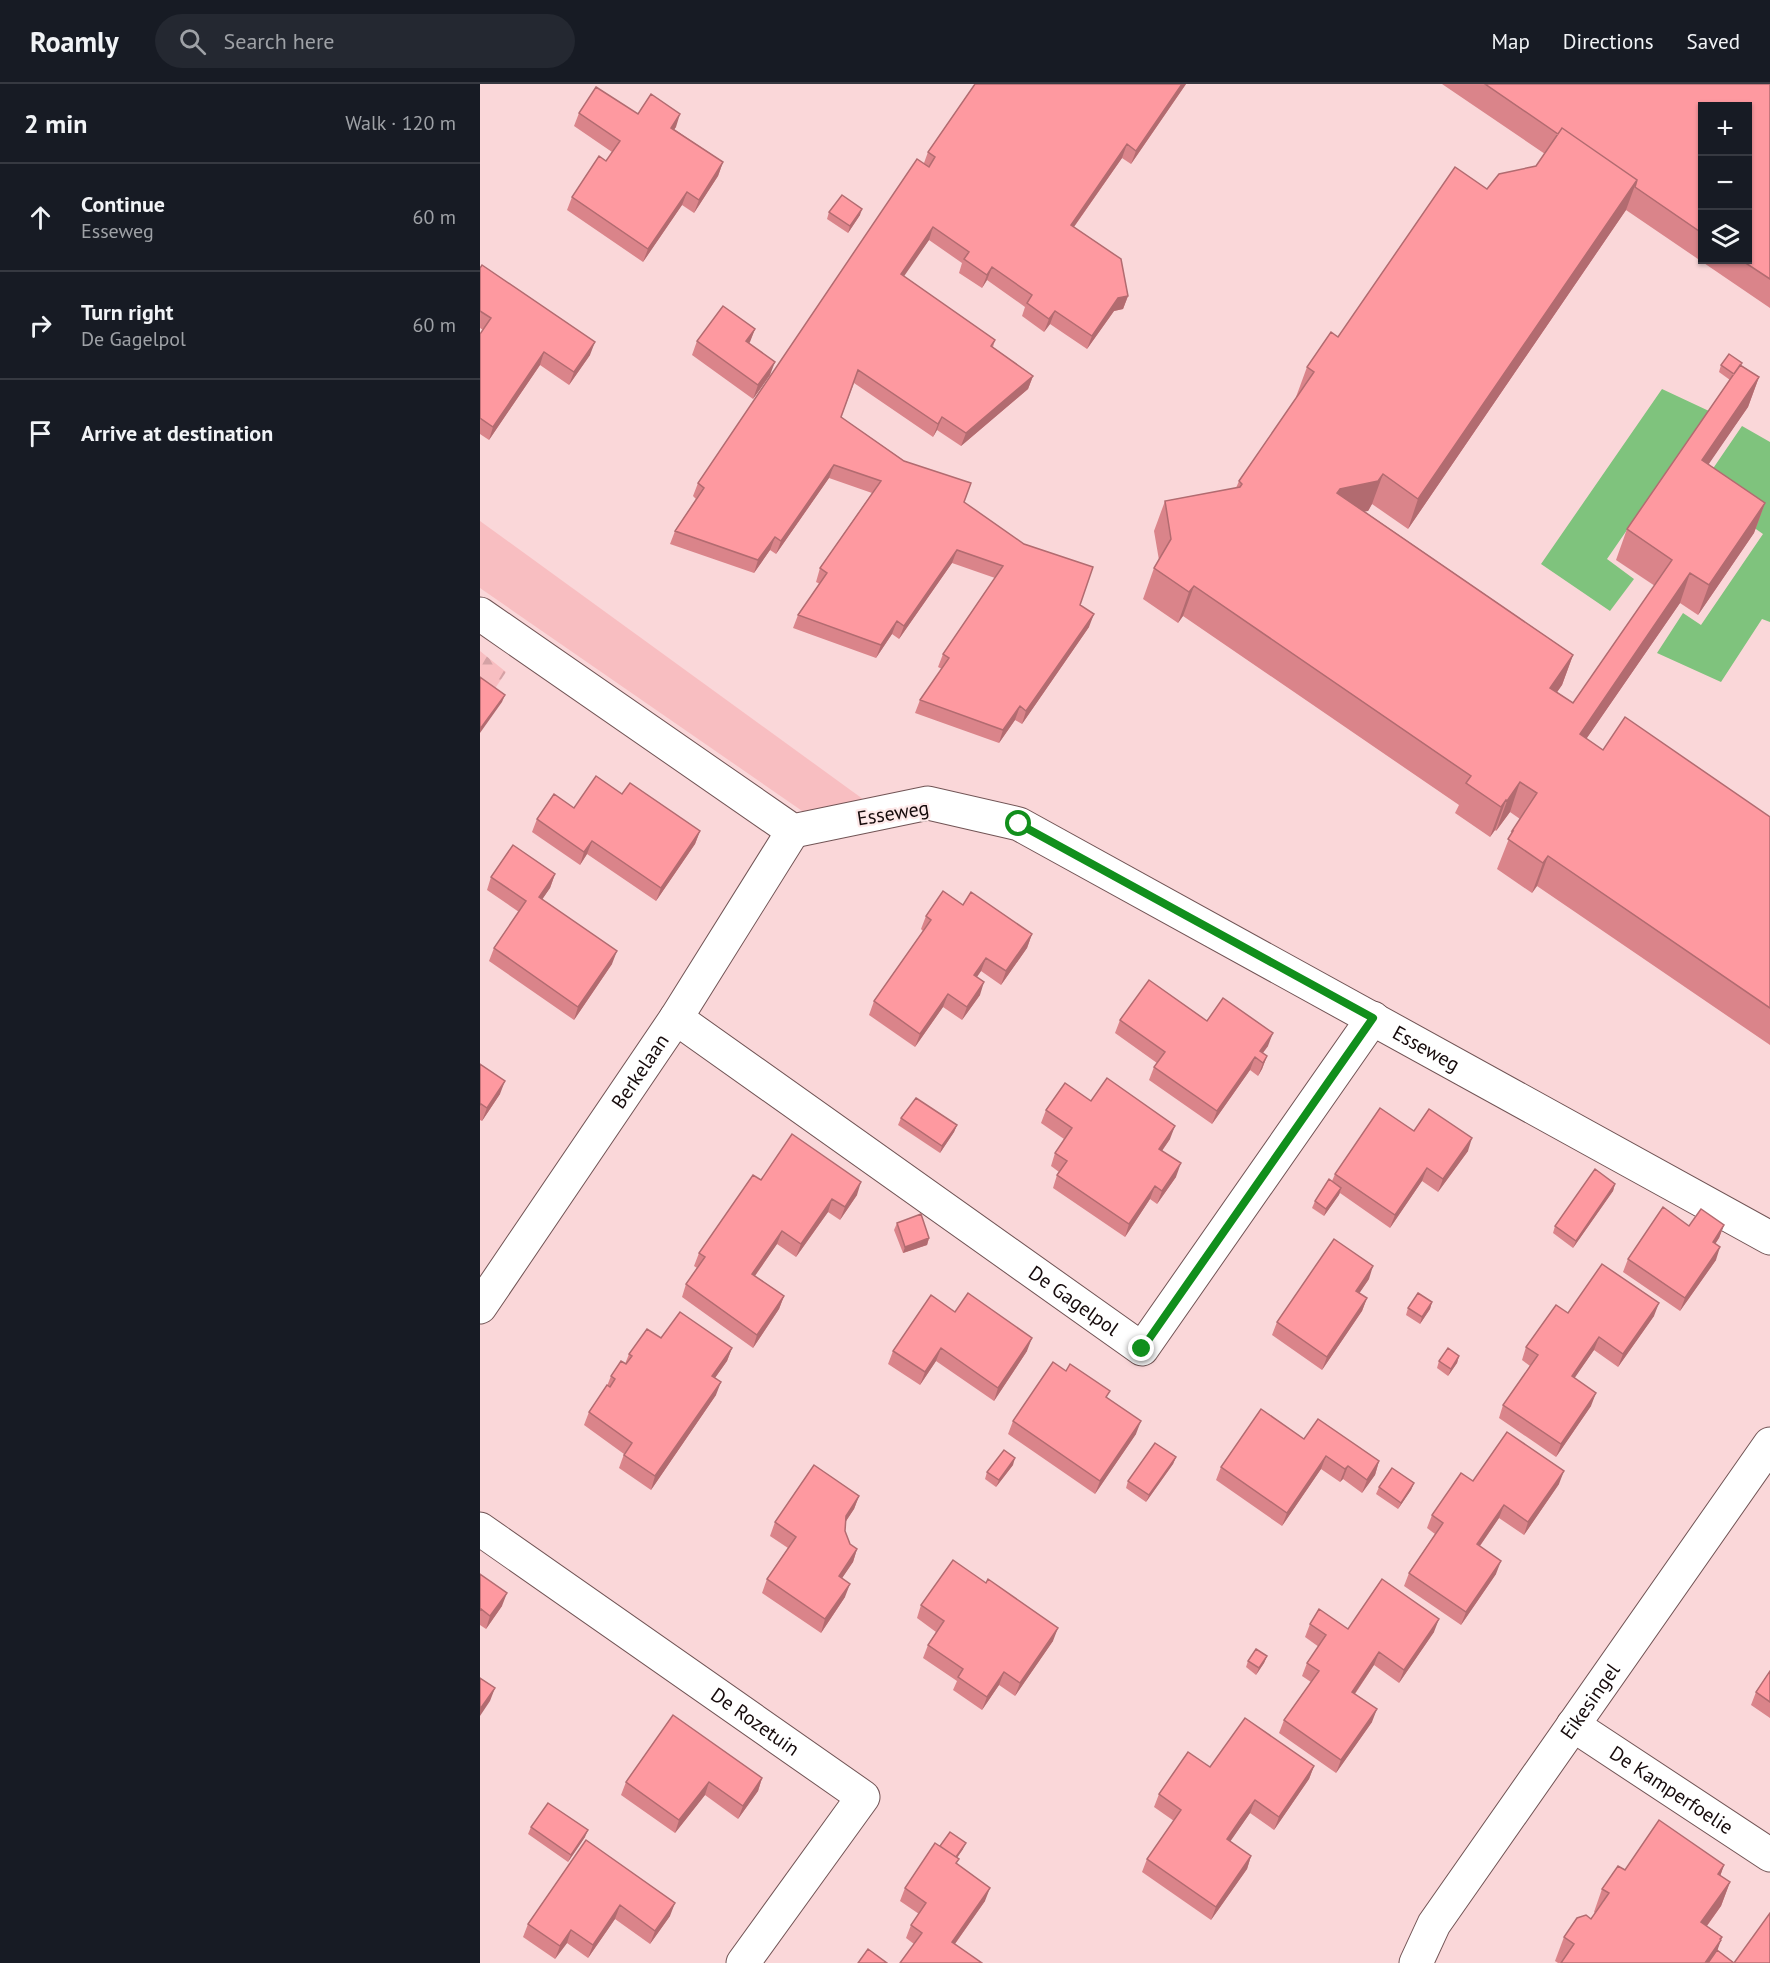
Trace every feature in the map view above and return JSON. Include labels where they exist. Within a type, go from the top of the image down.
[{"type":"street","points":[[480,614],[793,831]]},
{"type":"street","name":"Esseweg","points":[[793,831],[928,803],[1019,824],[1770,1238]]},
{"type":"street","name":"Berkelaan","points":[[480,1307],[676,1018],[793,831]]},
{"type":"street","name":"De Gagelpol","points":[[676,1018],[1142,1349],[1373,1018]]},
{"type":"street","name":"Eikesingel","points":[[1416,1963],[1434,1924],[1770,1444]]},
{"type":"street","name":"De Rozetuin","points":[[480,1529],[863,1797],[743,1963]]},
{"type":"street","name":"De Kamperfoelie","points":[[1573,1725],[1770,1855]]},
{"type":"green space","points":[[480,521],[867,802],[808,815],[480,588]]},
{"type":"green space","points":[[480,651],[506,672],[480,711]]},
{"type":"shaded area","points":[[1662,389],[1709,411],[1607,559],[1634,579],[1610,611],[1541,564]]},
{"type":"shaded area","points":[[1742,426],[1770,442],[1770,622],[1762,619],[1721,682],[1657,653],[1683,613],[1701,625],[1763,534],[1699,489]]},
{"type":"building","points":[[975,84],[1182,84],[1136,151],[1127,144],[1071,225],[1121,259],[1128,296],[1118,298],[1092,336],[1055,311],[1049,319],[1027,303],[1032,295],[992,267],[987,275],[964,259],[969,252],[933,227],[901,274],[995,340],[991,346],[1033,376],[966,433],[942,417],[938,424],[858,370],[841,417],[904,461],[971,483],[964,502],[1024,544],[1093,567],[1080,605],[1094,614],[1026,711],[1020,706],[1003,730],[920,700],[949,658],[943,654],[1003,566],[957,550],[904,626],[897,621],[881,645],[798,615],[827,573],[820,568],[881,481],[834,465],[781,541],[775,537],[758,560],[675,531],[704,488],[698,483],[917,159],[929,167],[935,157],[928,152]]},
{"type":"building","points":[[1485,84],[1770,84],[1770,279],[1747,264],[1752,264],[1752,102],[1698,102],[1698,230],[1635,187],[1637,180],[1562,128],[1558,134]]},
{"type":"building","points":[[596,87],[638,114],[651,94],[680,114],[671,128],[723,162],[699,200],[687,192],[648,249],[572,197],[599,156],[606,161],[620,141],[579,113]]},
{"type":"building","points":[[1562,128],[1637,180],[1418,499],[1383,474],[1378,481],[1340,489],[1337,493],[1573,655],[1550,688],[1573,703],[1672,560],[1627,529],[1740,365],[1759,377],[1702,460],[1765,503],[1709,585],[1690,573],[1580,734],[1603,750],[1625,717],[1770,817],[1770,1008],[1548,856],[1543,863],[1508,839],[1537,793],[1520,782],[1501,807],[1466,783],[1471,776],[1194,586],[1189,592],[1154,568],[1171,539],[1165,501],[1240,487],[1242,484],[1239,481],[1314,372],[1307,367],[1331,332],[1338,337],[1455,167],[1487,189],[1499,174],[1536,166]]},
{"type":"building","points":[[842,195],[862,209],[850,226],[829,212]]},
{"type":"building","points":[[482,265],[595,342],[574,372],[544,352],[493,427],[480,418],[480,334],[491,318],[480,311],[480,268]]},
{"type":"building","points":[[723,306],[755,329],[746,341],[775,362],[758,385],[697,341]]},
{"type":"building","points":[[1729,354],[1742,363],[1734,374],[1721,365]]},
{"type":"building","points":[[480,677],[505,695],[480,729]]},
{"type":"building","points":[[596,776],[622,794],[630,783],[700,831],[661,888],[592,841],[584,852],[537,819],[554,794],[574,808]]},
{"type":"building","points":[[513,845],[555,874],[539,897],[617,951],[578,1007],[494,948],[526,901],[491,877]]},
{"type":"building","points":[[943,891],[963,905],[971,892],[1032,934],[1006,971],[986,958],[974,975],[984,982],[967,1007],[948,994],[920,1034],[874,1001],[931,920],[926,916]]},
{"type":"building","points":[[1149,980],[1207,1021],[1223,998],[1273,1033],[1260,1051],[1267,1056],[1263,1063],[1255,1057],[1217,1111],[1154,1067],[1165,1052],[1120,1020]]},
{"type":"building","points":[[480,1064],[505,1081],[487,1108],[480,1105]]},
{"type":"building","points":[[1107,1078],[1175,1126],[1159,1149],[1181,1163],[1162,1191],[1155,1186],[1129,1224],[1057,1175],[1067,1161],[1055,1153],[1072,1128],[1046,1110],[1065,1083],[1091,1101]]},
{"type":"building","points":[[916,1098],[957,1125],[942,1146],[901,1118]]},
{"type":"building","points":[[1380,1108],[1414,1131],[1429,1109],[1472,1138],[1443,1179],[1427,1168],[1395,1215],[1335,1174]]},
{"type":"building","points":[[792,1134],[861,1182],[845,1207],[832,1199],[801,1244],[782,1231],[752,1274],[784,1296],[757,1335],[686,1284],[705,1257],[699,1253],[753,1175],[761,1180]]},
{"type":"building","points":[[1595,1169],[1615,1184],[1576,1241],[1555,1226]]},
{"type":"building","points":[[1329,1179],[1341,1188],[1326,1209],[1315,1201]]},
{"type":"building","points":[[1663,1207],[1689,1226],[1701,1209],[1724,1225],[1713,1242],[1720,1247],[1685,1298],[1628,1259]]},
{"type":"building","points":[[921,1214],[929,1238],[905,1247],[897,1223]]},
{"type":"building","points":[[1334,1239],[1373,1266],[1356,1291],[1367,1298],[1327,1357],[1277,1322]]},
{"type":"building","points":[[1602,1264],[1659,1303],[1623,1354],[1599,1337],[1585,1357],[1572,1376],[1596,1393],[1561,1444],[1503,1405],[1538,1355],[1526,1347],[1556,1305],[1568,1313]]},
{"type":"building","points":[[968,1293],[1032,1338],[998,1388],[941,1348],[925,1372],[893,1351],[931,1295],[955,1312]]},
{"type":"building","points":[[1418,1293],[1432,1302],[1422,1317],[1408,1308]]},
{"type":"building","points":[[680,1312],[732,1348],[712,1376],[721,1382],[655,1476],[624,1455],[632,1443],[589,1412],[607,1385],[610,1387],[615,1379],[611,1376],[621,1361],[626,1364],[632,1356],[629,1354],[647,1329],[661,1338]]},
{"type":"building","points":[[1448,1348],[1459,1356],[1451,1369],[1439,1361]]},
{"type":"building","points":[[1053,1362],[1066,1371],[1070,1364],[1110,1391],[1106,1397],[1141,1421],[1100,1481],[1013,1421]]},
{"type":"building","points":[[1261,1409],[1304,1439],[1318,1419],[1379,1461],[1367,1480],[1348,1466],[1345,1469],[1326,1456],[1287,1513],[1221,1467]]},
{"type":"building","points":[[1507,1432],[1564,1471],[1528,1522],[1504,1505],[1490,1525],[1477,1544],[1501,1561],[1466,1612],[1409,1573],[1443,1523],[1432,1515],[1461,1473],[1473,1481]]},
{"type":"building","points":[[1155,1443],[1176,1457],[1149,1495],[1128,1481]]},
{"type":"building","points":[[1004,1450],[1015,1458],[999,1480],[987,1472]]},
{"type":"building","points":[[814,1465],[859,1496],[846,1516],[845,1531],[850,1544],[857,1549],[839,1576],[850,1584],[825,1619],[767,1579],[796,1537],[775,1522]]},
{"type":"building","points":[[1392,1468],[1414,1483],[1401,1503],[1379,1487]]},
{"type":"building","points":[[953,1560],[986,1583],[988,1579],[1058,1628],[1020,1683],[1004,1672],[987,1697],[958,1677],[963,1669],[928,1645],[944,1621],[921,1605]]},
{"type":"building","points":[[480,1574],[507,1593],[490,1616],[481,1609],[480,1611]]},
{"type":"building","points":[[1382,1579],[1439,1619],[1404,1670],[1379,1652],[1352,1692],[1377,1709],[1341,1760],[1284,1720],[1319,1671],[1307,1663],[1326,1635],[1310,1624],[1319,1609],[1348,1629]]},
{"type":"building","points":[[1256,1649],[1267,1656],[1259,1668],[1248,1661]]},
{"type":"building","points":[[1770,1671],[1770,1702],[1756,1692]]},
{"type":"building","points":[[480,1678],[495,1688],[480,1709]]},
{"type":"building","points":[[673,1715],[762,1778],[743,1806],[709,1782],[679,1820],[626,1782]]},
{"type":"building","points":[[1245,1718],[1314,1766],[1279,1817],[1255,1800],[1240,1820],[1227,1839],[1251,1856],[1216,1907],[1147,1859],[1181,1810],[1159,1794],[1188,1752],[1210,1767]]},
{"type":"building","points":[[548,1803],[588,1830],[571,1855],[531,1827]]},
{"type":"building","points":[[1659,1820],[1724,1865],[1718,1874],[1730,1882],[1701,1922],[1722,1937],[1721,1940],[1705,1963],[1561,1963],[1574,1944],[1564,1937],[1577,1918],[1586,1915],[1591,1919],[1609,1893],[1602,1889],[1618,1866],[1625,1870]]},
{"type":"building","points":[[950,1832],[966,1843],[956,1857],[940,1846]]},
{"type":"building","points":[[586,1840],[675,1903],[655,1931],[620,1905],[593,1945],[571,1930],[560,1946],[528,1924]]},
{"type":"building","points":[[935,1843],[959,1859],[956,1863],[990,1888],[952,1942],[982,1963],[900,1963],[922,1933],[911,1925],[926,1903],[905,1888]]},
{"type":"building","points":[[1770,1913],[1770,1963],[1734,1963]]},
{"type":"building","points":[[868,1949],[887,1963],[858,1963]]},
{"type":"building","points":[[1717,1950],[1734,1963],[1708,1963]]},
{"type":"route","points":[[1019,824],[1373,1018],[1142,1349]]}]
